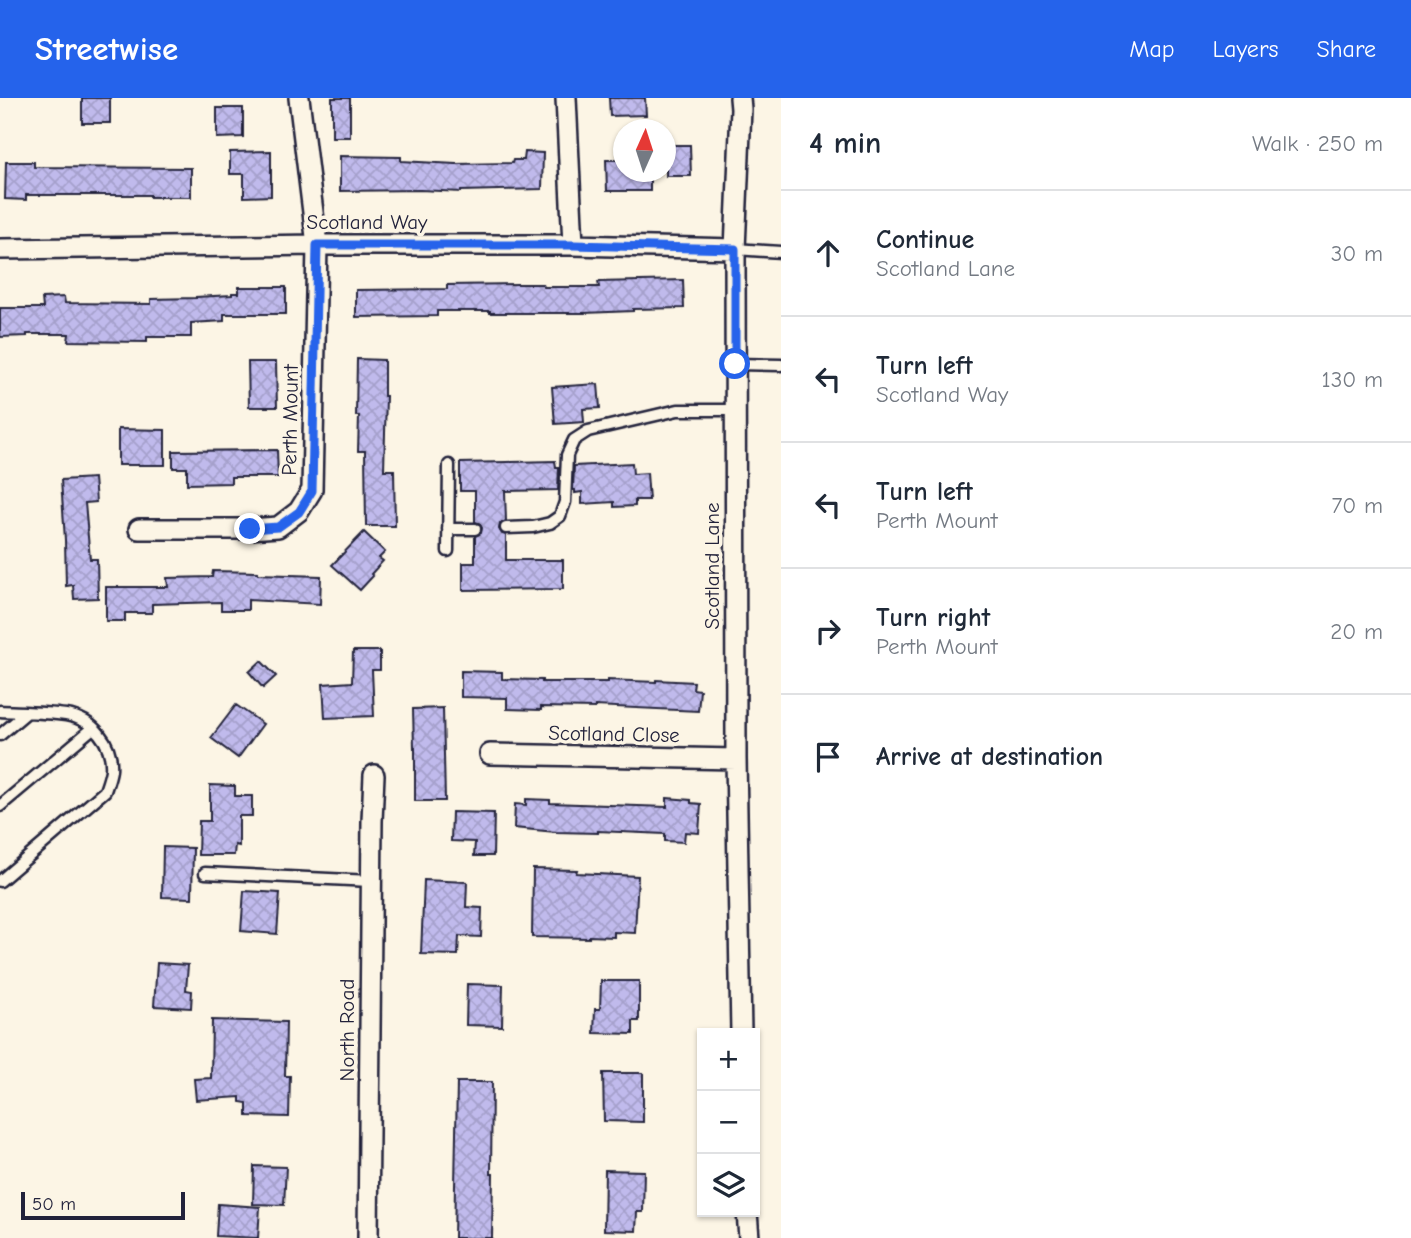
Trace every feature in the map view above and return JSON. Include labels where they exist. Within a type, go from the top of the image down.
[{"type":"street","name":"Perth Mount","points":[[139,529],[278,527],[299,512],[312,491],[317,245],[299,98]]},
{"type":"street","points":[[565,98],[573,245]]},
{"type":"street","name":"Scotland Lane","points":[[740,98],[735,249],[735,410],[736,760],[741,1028]]},
{"type":"street","name":"Scotland Way","points":[[0,249],[317,245],[573,245],[735,249]]},
{"type":"street","name":"Scotland Close","points":[[491,754],[736,760]]},
{"type":"street","name":"North Road","points":[[368,1238],[374,775]]},
{"type":"street","points":[[747,1217],[749,1238]]},
{"type":"lane","points":[[735,249],[781,252]]},
{"type":"lane","points":[[735,364],[781,365]]},
{"type":"lane","points":[[506,528],[533,527],[550,523],[560,516],[565,502],[567,455],[574,440],[588,431],[678,410],[735,410]]},
{"type":"lane","points":[[448,551],[449,465]]},
{"type":"lane","points":[[449,529],[475,529]]},
{"type":"lane","points":[[0,711],[69,715],[87,723],[102,736],[109,750],[111,771],[104,791],[0,881]]},
{"type":"lane","points":[[0,735],[26,713]]},
{"type":"lane","points":[[0,806],[93,728]]},
{"type":"lane","points":[[205,873],[371,881]]},
{"type":"building","points":[[82,98],[110,98],[110,123],[82,123]]},
{"type":"building","points":[[332,98],[350,98],[350,137],[332,137]]},
{"type":"building","points":[[609,98],[645,98],[646,115],[610,116]]},
{"type":"building","points":[[217,108],[243,108],[243,137],[217,138]]},
{"type":"building","points":[[676,145],[690,145],[691,176],[676,176]]},
{"type":"building","points":[[271,151],[271,196],[244,197],[244,174],[230,174],[230,152]]},
{"type":"building","points":[[525,152],[543,153],[542,189],[461,192],[340,191],[340,156],[401,157],[401,161],[456,164],[512,163],[513,160],[524,160]]},
{"type":"building","points":[[606,160],[613,160],[613,182],[650,182],[650,191],[607,191]]},
{"type":"building","points":[[6,162],[34,162],[34,167],[191,168],[191,197],[26,195],[26,200],[5,199]]},
{"type":"building","points":[[683,280],[684,308],[584,313],[437,311],[437,316],[356,317],[356,290],[447,289],[447,285],[518,284],[599,287],[598,282]]},
{"type":"building","points":[[239,287],[286,287],[286,314],[224,314],[224,321],[191,323],[191,337],[147,337],[147,342],[68,341],[69,334],[0,337],[0,308],[43,308],[42,298],[64,297],[65,303],[151,304],[151,299],[232,295],[239,293]]},
{"type":"building","points":[[357,359],[384,360],[384,470],[394,470],[395,526],[366,526],[365,451],[358,451],[359,416],[356,416]]},
{"type":"building","points":[[248,362],[276,362],[277,407],[249,407]]},
{"type":"building","points":[[598,384],[600,408],[583,409],[584,422],[555,424],[552,387]]},
{"type":"building","points":[[118,429],[165,430],[165,465],[118,465]]},
{"type":"building","points":[[277,450],[278,477],[231,477],[231,483],[187,484],[187,468],[173,468],[173,451]]},
{"type":"building","points":[[555,461],[556,467],[559,467],[558,490],[505,491],[506,521],[500,524],[499,529],[506,535],[506,560],[563,560],[563,589],[463,590],[463,563],[475,563],[475,536],[481,533],[482,528],[475,522],[475,491],[460,491],[460,463]]},
{"type":"building","points":[[632,463],[633,474],[647,473],[649,500],[635,500],[635,506],[614,507],[614,502],[582,504],[582,492],[575,493],[573,490],[574,466]]},
{"type":"building","points":[[94,478],[96,502],[85,503],[90,559],[97,559],[98,598],[74,599],[73,585],[66,586],[61,480]]},
{"type":"building","points":[[364,532],[385,552],[379,558],[383,561],[360,590],[332,565]]},
{"type":"building","points":[[213,571],[321,576],[320,604],[248,600],[248,610],[221,610],[221,602],[152,604],[152,613],[125,613],[125,621],[106,621],[106,587],[168,587],[167,578],[212,577]]},
{"type":"building","points":[[353,651],[380,651],[380,670],[372,670],[374,716],[325,718],[323,684],[352,682]]},
{"type":"building","points":[[261,661],[276,676],[263,688],[249,672]]},
{"type":"building","points":[[461,671],[502,672],[502,679],[542,682],[694,682],[693,689],[700,690],[698,711],[595,706],[541,707],[541,710],[507,709],[507,698],[461,697]]},
{"type":"building","points":[[236,705],[263,724],[238,758],[211,738]]},
{"type":"building","points":[[443,708],[445,801],[415,801],[413,709]]},
{"type":"building","points":[[210,785],[235,786],[235,796],[252,796],[252,816],[239,816],[239,846],[235,845],[234,855],[198,855],[199,821],[210,821]]},
{"type":"building","points":[[667,798],[691,800],[691,803],[701,804],[699,833],[685,832],[684,842],[665,841],[665,834],[556,832],[514,828],[515,804],[526,805],[526,799],[550,800],[550,803],[667,807]]},
{"type":"building","points":[[452,812],[494,813],[493,856],[474,856],[475,842],[451,841]]},
{"type":"building","points":[[163,847],[193,848],[192,898],[162,897]]},
{"type":"building","points":[[533,869],[638,876],[635,933],[614,932],[614,937],[589,938],[532,937]]},
{"type":"building","points":[[424,880],[467,882],[466,907],[482,908],[481,937],[459,936],[458,955],[421,954]]},
{"type":"building","points":[[244,891],[280,893],[277,934],[241,931]]},
{"type":"building","points":[[157,963],[188,965],[186,990],[192,991],[191,1008],[154,1006]]},
{"type":"building","points":[[601,981],[639,981],[639,1021],[633,1021],[633,1034],[594,1033],[595,1009],[600,1009]]},
{"type":"building","points":[[467,984],[503,985],[502,1026],[466,1025]]},
{"type":"building","points":[[212,1020],[286,1022],[285,1076],[290,1076],[289,1117],[247,1116],[247,1103],[240,1102],[240,1097],[196,1100],[194,1079],[211,1078]]},
{"type":"building","points":[[603,1073],[643,1073],[643,1122],[604,1121]]},
{"type":"building","points":[[457,1082],[492,1082],[492,1238],[454,1238]]},
{"type":"building","points":[[254,1166],[286,1167],[284,1205],[253,1204]]},
{"type":"building","points":[[605,1170],[644,1171],[643,1212],[637,1212],[636,1231],[604,1230]]},
{"type":"building","points":[[218,1204],[260,1207],[258,1238],[216,1236]]},
{"type":"route","points":[[250,529],[278,527],[299,512],[312,491],[317,245],[573,245],[735,249],[735,364]]}]
